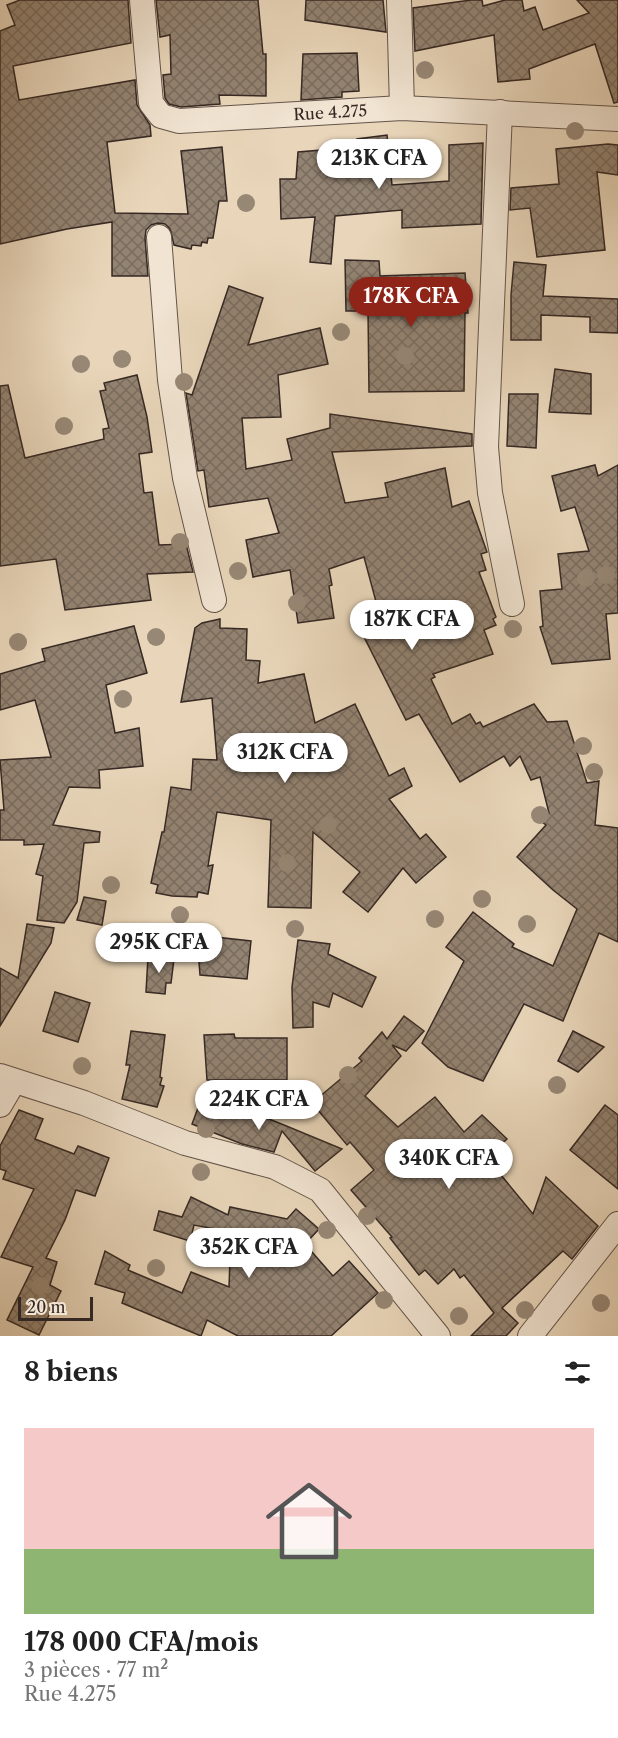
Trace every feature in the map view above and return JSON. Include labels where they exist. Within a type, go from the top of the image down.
[{"type":"street","name":"Rue 4.275","points":[[142,0],[151,103],[161,116],[179,121],[402,108],[618,119]]},
{"type":"street","points":[[399,0],[402,108]]},
{"type":"street","points":[[500,112],[486,447],[489,493],[512,604]]},
{"type":"street","points":[[159,237],[170,380],[185,478],[214,600]]},
{"type":"street","points":[[0,1106],[7,1079],[84,1103],[185,1143],[275,1167],[320,1190],[438,1336]]},
{"type":"street","points":[[530,1336],[618,1224]]},
{"type":"building","points":[[20,0],[128,0],[131,43],[13,66],[19,100],[135,80],[137,105],[150,125],[151,136],[107,142],[115,213],[188,214],[181,151],[222,147],[227,201],[219,201],[213,238],[208,238],[207,243],[202,242],[201,246],[192,245],[191,249],[174,245],[170,229],[165,224],[151,225],[146,230],[145,238],[148,276],[112,276],[112,222],[67,229],[0,244],[0,31],[15,25],[7,5]]},
{"type":"building","points":[[156,0],[258,0],[263,54],[266,54],[266,96],[219,95],[220,104],[181,107],[169,104],[165,98],[163,75],[171,74],[170,35],[160,37]]},
{"type":"building","points":[[306,0],[383,0],[386,32],[305,20]]},
{"type":"building","points":[[482,0],[483,6],[505,0],[522,0],[524,11],[535,7],[543,30],[589,13],[577,0],[618,0],[618,102],[614,103],[595,44],[529,69],[530,79],[498,82],[494,35],[415,51],[413,8]]},
{"type":"building","points":[[357,53],[359,91],[342,92],[342,97],[301,100],[303,54]]},
{"type":"building","points":[[387,135],[392,185],[449,181],[449,145],[483,143],[481,224],[402,228],[402,210],[335,216],[331,264],[310,262],[315,217],[281,219],[280,179],[296,179],[298,152],[358,147],[357,139]]},
{"type":"building","points":[[618,145],[618,175],[597,172],[605,250],[537,257],[530,208],[510,210],[511,188],[559,184],[556,149]]},
{"type":"building","points":[[345,260],[379,261],[380,276],[465,273],[468,313],[465,313],[464,391],[369,392],[368,311],[346,311]]},
{"type":"building","points":[[514,262],[546,265],[543,296],[618,299],[618,333],[590,332],[590,317],[541,315],[541,340],[511,340]]},
{"type":"building","points":[[229,286],[263,298],[248,345],[320,328],[328,364],[278,375],[281,417],[242,418],[246,469],[292,460],[287,439],[330,428],[330,414],[472,434],[472,446],[332,452],[345,503],[388,497],[385,483],[445,468],[452,507],[469,501],[487,552],[481,554],[486,570],[479,572],[496,617],[493,619],[496,625],[484,630],[493,654],[433,674],[435,677],[431,679],[452,724],[470,714],[476,724],[480,722],[483,727],[534,704],[547,722],[567,721],[587,783],[599,781],[595,825],[618,828],[618,942],[599,933],[563,1021],[524,1004],[483,1081],[448,1067],[422,1043],[464,961],[446,947],[473,912],[514,944],[512,947],[553,966],[577,909],[517,857],[546,825],[542,822],[549,813],[540,777],[531,780],[520,756],[510,766],[504,756],[460,782],[419,714],[406,720],[362,633],[382,624],[364,557],[329,569],[334,618],[298,623],[290,570],[253,577],[246,540],[279,533],[268,498],[209,507],[204,470],[198,471],[186,393],[192,395]]},
{"type":"building","points":[[555,369],[591,374],[591,414],[549,412]]},
{"type":"building","points":[[137,375],[152,452],[139,454],[144,493],[152,492],[159,545],[186,544],[193,572],[147,574],[151,600],[65,610],[56,559],[0,566],[0,386],[8,385],[25,458],[104,439],[103,429],[109,428],[100,391],[106,390],[104,383]]},
{"type":"building","points":[[509,394],[538,394],[536,448],[507,446]]},
{"type":"building","points":[[595,465],[598,476],[618,465],[618,613],[606,614],[610,659],[552,664],[540,627],[543,626],[540,591],[562,589],[558,554],[589,551],[575,507],[561,511],[552,476]]},
{"type":"building","points":[[220,619],[220,628],[247,629],[246,660],[260,661],[258,683],[304,674],[315,723],[355,704],[389,776],[404,768],[412,786],[389,799],[420,839],[426,834],[446,857],[416,883],[403,868],[368,912],[343,892],[360,872],[313,832],[311,908],[268,907],[271,820],[217,812],[208,866],[213,865],[208,894],[198,892],[197,897],[156,893],[158,885],[151,883],[162,832],[164,832],[171,787],[191,790],[193,759],[217,760],[212,698],[181,702],[195,628],[202,623]]},
{"type":"building","points":[[134,626],[147,673],[106,685],[115,733],[139,728],[143,766],[99,770],[100,788],[69,787],[53,825],[100,832],[99,842],[84,843],[77,902],[64,923],[37,920],[43,876],[36,874],[44,844],[24,845],[24,840],[0,840],[0,810],[4,810],[0,760],[51,757],[35,700],[0,710],[0,674],[45,661],[42,649]]},
{"type":"building","points":[[84,897],[106,901],[102,925],[77,920]]},
{"type":"building","points":[[27,924],[54,928],[51,943],[0,1026],[0,968],[18,978]]},
{"type":"building","points":[[197,935],[251,941],[247,979],[200,975]]},
{"type":"building","points":[[298,940],[330,944],[328,954],[376,977],[362,1007],[333,993],[329,1007],[313,1002],[313,1027],[293,1028],[292,987]]},
{"type":"building","points":[[148,957],[174,959],[171,983],[166,983],[165,994],[146,992]]},
{"type":"building","points":[[55,992],[90,1003],[78,1042],[43,1031]]},
{"type":"building","points":[[404,1016],[424,1031],[406,1051],[392,1045],[401,1056],[365,1096],[398,1127],[435,1097],[464,1132],[482,1115],[507,1139],[487,1158],[533,1214],[546,1177],[598,1226],[572,1259],[563,1251],[502,1308],[518,1323],[506,1336],[471,1336],[494,1313],[464,1275],[460,1278],[454,1269],[438,1284],[425,1270],[419,1275],[390,1238],[392,1237],[351,1190],[374,1170],[350,1142],[347,1145],[312,1103],[362,1061],[359,1058],[382,1032],[387,1039]]},
{"type":"building","points":[[131,1031],[165,1035],[160,1077],[162,1078],[160,1085],[164,1086],[157,1107],[122,1099],[130,1065],[126,1065]]},
{"type":"building","points":[[573,1031],[604,1047],[578,1072],[558,1061]]},
{"type":"building","points":[[234,1034],[235,1038],[287,1038],[287,1080],[207,1080],[204,1035]]},
{"type":"building","points":[[208,1095],[342,1149],[315,1171],[282,1131],[274,1152],[242,1144],[192,1124],[201,1100],[209,1102]]},
{"type":"building","points":[[605,1105],[618,1115],[618,1189],[570,1150]]},
{"type":"building","points":[[19,1110],[43,1119],[35,1139],[74,1154],[78,1146],[109,1158],[95,1196],[76,1190],[65,1220],[46,1258],[57,1262],[50,1285],[61,1291],[39,1335],[7,1320],[33,1267],[1,1257],[34,1189],[3,1179],[6,1171],[0,1169],[0,1146]]},
{"type":"building","points":[[191,1197],[228,1215],[230,1207],[287,1219],[296,1209],[319,1229],[305,1244],[333,1276],[349,1261],[378,1293],[331,1336],[238,1336],[207,1320],[201,1336],[122,1303],[125,1293],[95,1284],[105,1251],[130,1265],[128,1270],[182,1293],[191,1272],[229,1287],[231,1232],[194,1225],[190,1241],[154,1230],[159,1211],[182,1217]]}]
